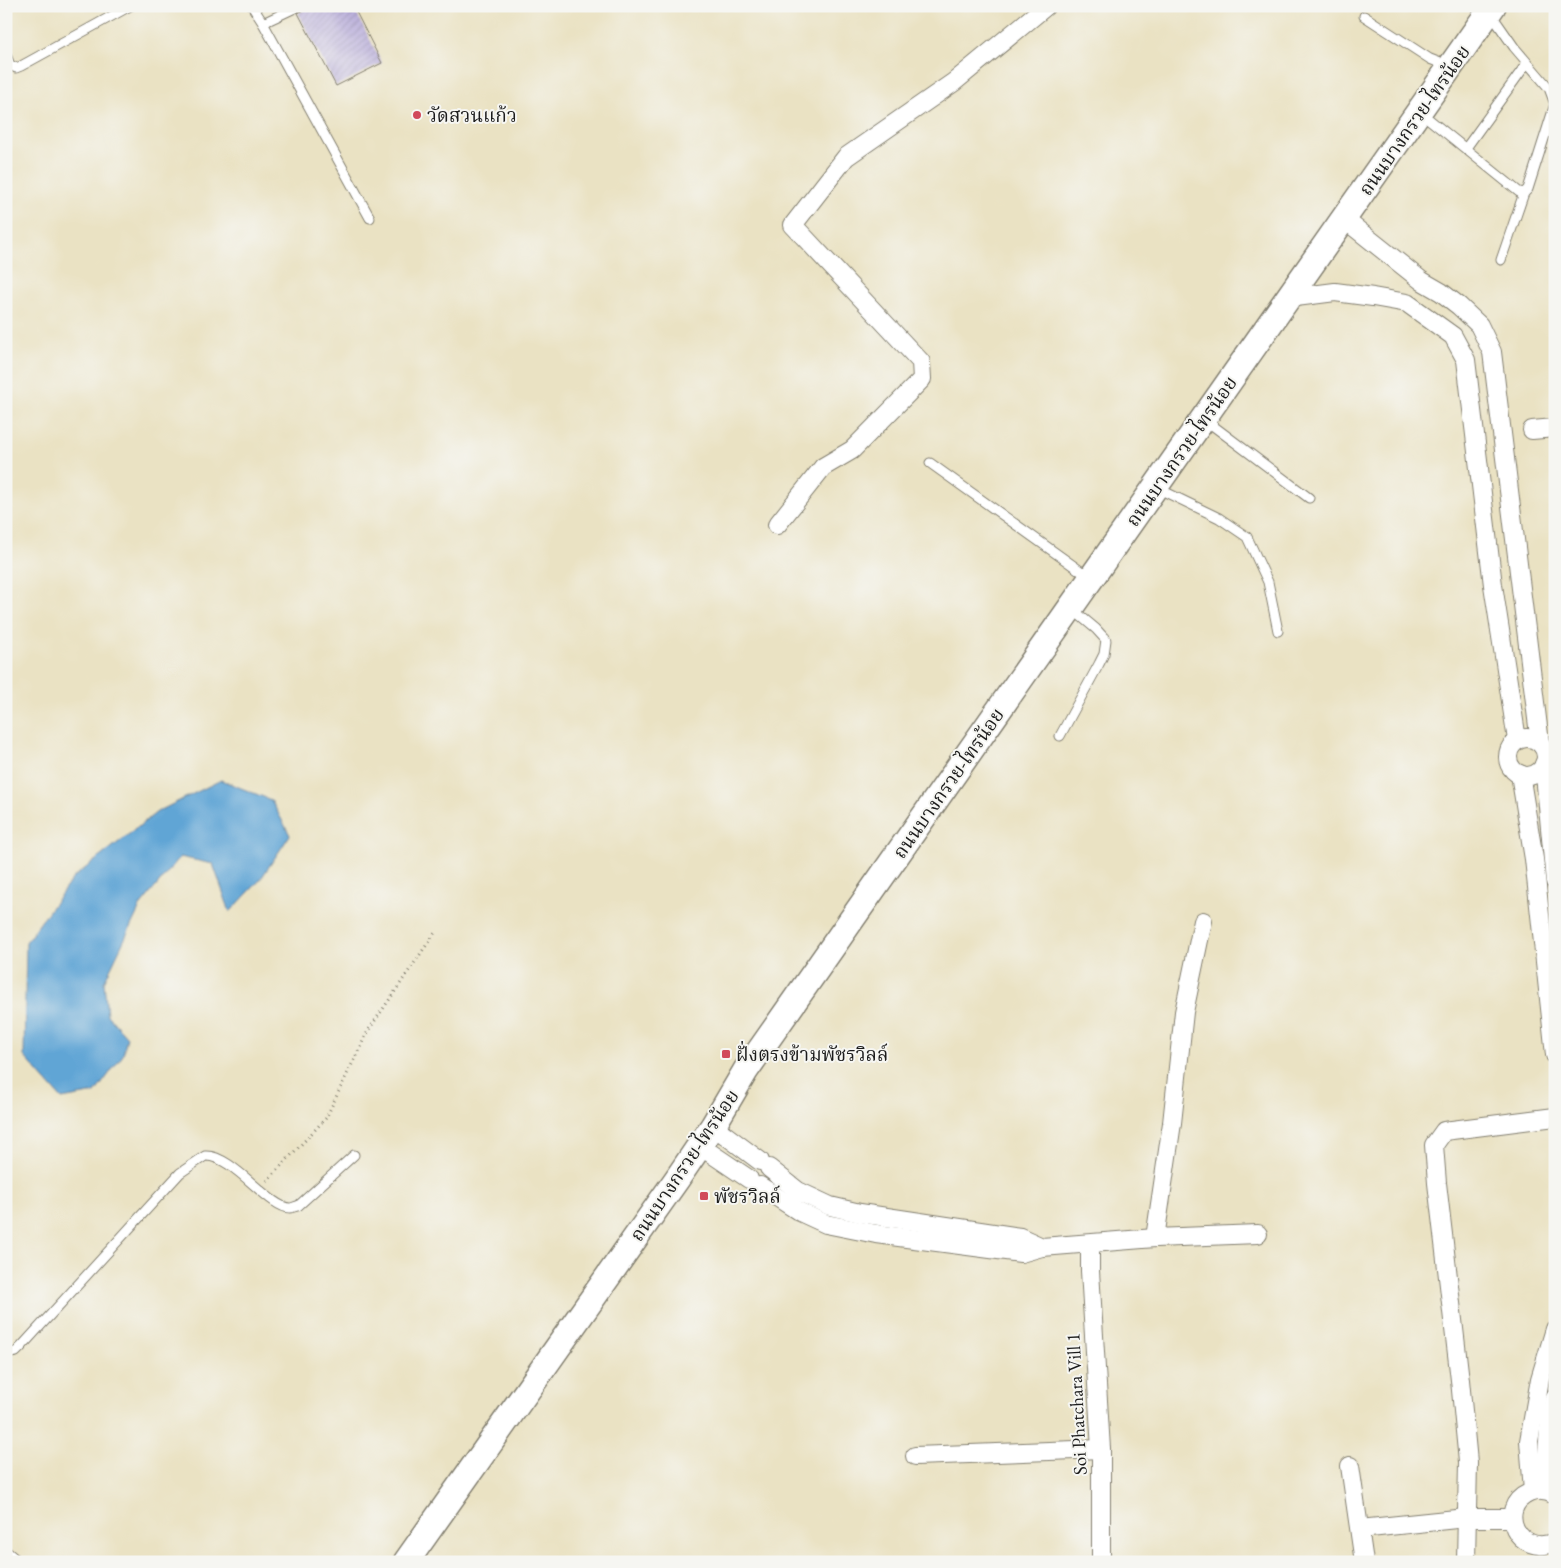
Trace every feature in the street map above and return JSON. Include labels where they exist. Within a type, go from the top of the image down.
[{"type":"main road","name":"ถนนบางกรวย-ไทรน้อย","points":[[406,1562],[707,1136],[746,1070],[1491,9]]},
{"type":"street","points":[[777,525],[823,467],[852,450],[922,379],[921,362],[793,224],[846,157],[954,82],[1046,6]]},
{"type":"street","points":[[1344,219],[1422,281],[1441,292],[1459,306],[1479,325],[1492,352],[1540,743],[1546,757],[1540,770],[1527,776],[1520,774],[1510,765],[1509,751],[1517,740],[1529,738],[1540,743]]},
{"type":"street","points":[[1407,303],[1422,281]]},
{"type":"street","points":[[1288,298],[1335,292],[1373,296],[1407,303],[1453,336],[1466,360],[1493,586],[1517,740]]},
{"type":"street","points":[[1474,430],[1502,428]]},
{"type":"street","points":[[1532,430],[1555,428]]},
{"type":"street","points":[[1493,586],[1520,585]]},
{"type":"street","points":[[1544,764],[1555,881]]},
{"type":"street","points":[[1520,774],[1534,860],[1555,1055]]},
{"type":"street","points":[[1534,860],[1552,858]]},
{"type":"street","points":[[1156,1238],[1172,1123],[1184,1012],[1203,921]]},
{"type":"street","points":[[1466,1562],[1468,1462],[1434,1145],[1444,1131],[1477,1125],[1555,1117]]},
{"type":"street","points":[[707,1136],[764,1165],[798,1191],[830,1206],[860,1213],[1020,1237],[1042,1247]]},
{"type":"street","points":[[707,1136],[754,1183],[800,1212],[826,1224],[876,1234],[1021,1253],[1042,1247],[1156,1238],[1258,1234]]},
{"type":"street","points":[[826,1224],[830,1206]]},
{"type":"street","name":"Soi Phatchara Vill 1","points":[[1090,1244],[1100,1449],[1101,1562]]},
{"type":"street","points":[[1546,1492],[1529,1441],[1540,1379],[1555,1329]]},
{"type":"street","points":[[1546,1492],[1547,1451],[1551,1410],[1555,1397]]},
{"type":"street","points":[[915,1456],[1100,1449]]},
{"type":"street","points":[[1350,1466],[1364,1562]]},
{"type":"street","points":[[1546,1492],[1525,1495],[1517,1502],[1512,1518],[1518,1536],[1526,1542],[1551,1550]]},
{"type":"street","points":[[1360,1529],[1466,1518],[1512,1518]]},
{"type":"lane","points":[[6,55],[10,65],[16,68],[130,6]]},
{"type":"lane","points":[[252,6],[370,218]]},
{"type":"lane","points":[[263,23],[299,6]]},
{"type":"lane","points":[[1491,9],[1514,47],[1549,88],[1555,104],[1528,189],[1524,193],[1501,260]]},
{"type":"lane","points":[[1364,16],[1430,59],[1450,68]]},
{"type":"lane","points":[[1466,148],[1527,62]]},
{"type":"lane","points":[[1420,111],[1519,192],[1524,193]]},
{"type":"lane","points":[[1204,419],[1310,498]]},
{"type":"lane","points":[[930,463],[1092,578]]},
{"type":"lane","points":[[1156,487],[1219,518],[1247,537],[1268,582],[1278,631]]},
{"type":"lane","points":[[1060,736],[1104,654],[1106,640],[1071,608]]},
{"type":"lane","points":[[6,1354],[16,1352],[21,1347],[180,1174],[204,1156],[218,1158],[276,1202],[290,1208],[298,1206],[354,1155]]},
{"type":"lane","points":[[6,1551],[15,1560]]},
{"type":"path","points":[[260,1189],[326,1118],[368,1031],[436,931]]},
{"type":"water","points":[[221,780],[271,800],[290,835],[260,880],[230,912],[213,864],[180,857],[141,905],[104,982],[107,1015],[127,1037],[123,1055],[95,1093],[62,1099],[24,1056],[26,942],[73,878],[157,812]]},
{"type":"building","points":[[310,6],[353,6],[382,63],[336,86],[298,13]]},
{"type":"place","name":"วัดสวนแก้ว","points":[[417,115]]},
{"type":"place","name":"ฝั่งตรงข้ามพัชรวิลล์","points":[[726,1054]]},
{"type":"place","name":"พัชรวิลล์","points":[[704,1196]]}]
